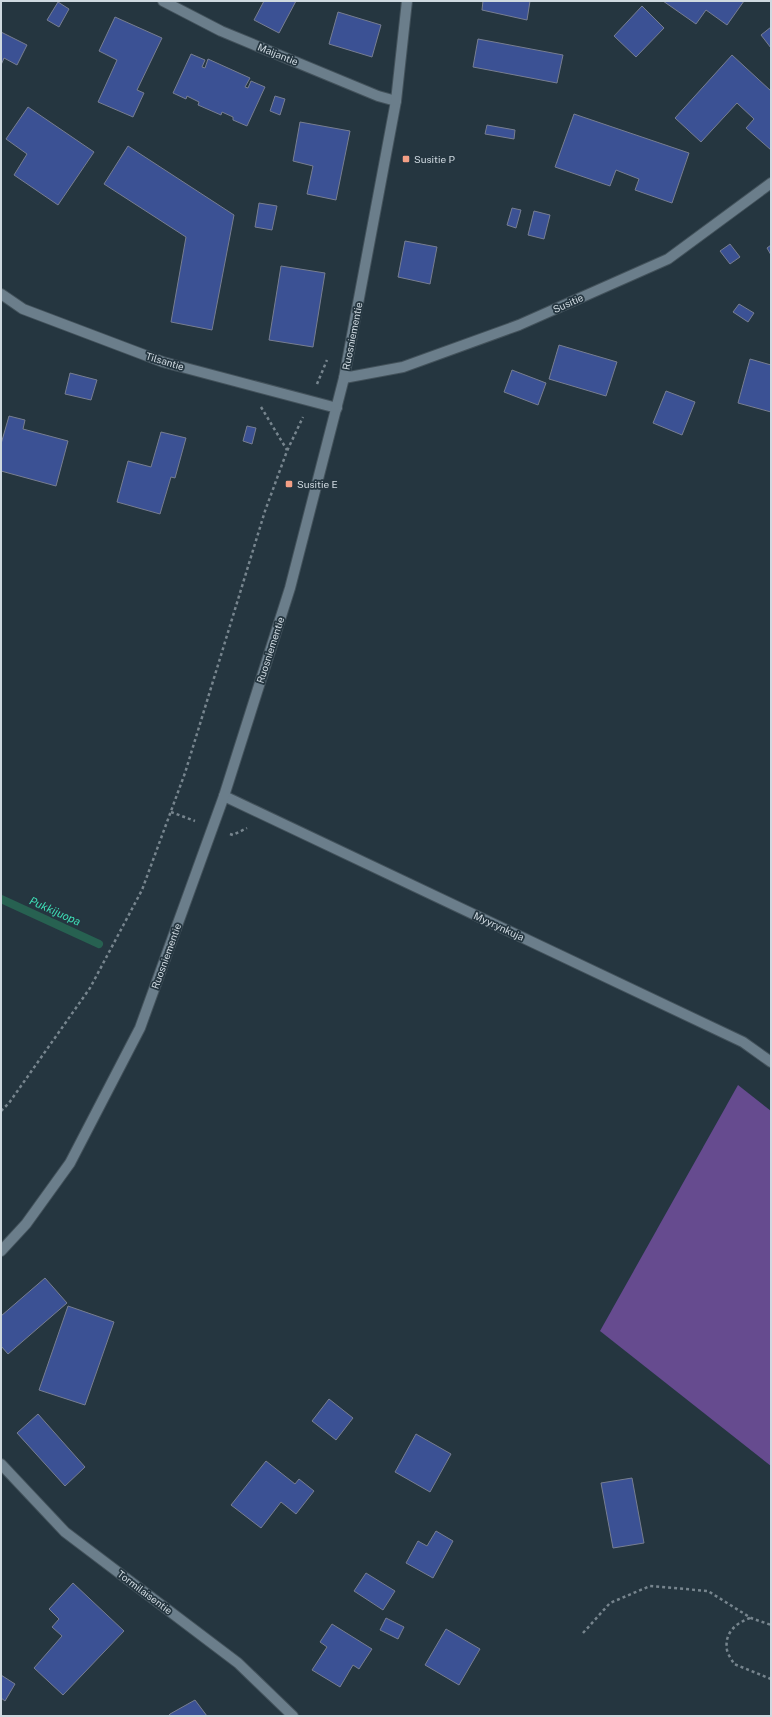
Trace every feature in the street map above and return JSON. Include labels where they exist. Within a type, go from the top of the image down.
[{"type":"street","name":"Maijantie","points":[[163,1],[221,31],[378,96],[396,101]]},
{"type":"street","name":"Ruosniementie","points":[[1,1251],[26,1224],[70,1163],[140,1028],[224,796],[290,588],[344,378],[396,101],[407,1]]},
{"type":"street","name":"Susitie","points":[[344,378],[403,367],[512,328],[668,259],[771,184]]},
{"type":"street","name":"Tilsantie","points":[[1,294],[23,309],[163,362],[337,408]]},
{"type":"street","name":"Myyrynkuja","points":[[224,796],[743,1042],[771,1062]]},
{"type":"street","name":"Tormilaisentie","points":[[1,1464],[65,1532],[238,1662],[293,1716]]},
{"type":"path","points":[[1,1111],[9,1103],[90,988],[142,890],[185,773],[265,511],[287,451],[330,354]]},
{"type":"path","points":[[257,400],[287,451]]},
{"type":"path","points":[[583,1633],[610,1603],[650,1586],[708,1591],[751,1618],[771,1625]]},
{"type":"path","points":[[751,1618],[737,1623],[728,1635],[727,1650],[734,1664],[771,1679]]},
{"type":"shaded area","points":[[738,1085],[771,1111],[771,1466],[600,1331]]},
{"type":"building","points":[[264,1],[296,1],[279,33],[254,20]]},
{"type":"building","points":[[483,1],[530,1],[527,20],[482,10]]},
{"type":"building","points":[[663,1],[744,1],[727,25],[706,10],[696,24]]},
{"type":"building","points":[[58,2],[69,9],[59,27],[47,20]]},
{"type":"building","points":[[642,6],[664,28],[636,57],[614,36]]},
{"type":"building","points":[[338,12],[381,25],[372,57],[329,44]]},
{"type":"building","points":[[115,17],[162,38],[137,90],[144,93],[133,117],[98,102],[117,60],[99,51]]},
{"type":"building","points":[[771,27],[771,48],[761,35]]},
{"type":"building","points":[[1,32],[27,45],[17,65],[4,58],[1,65]]},
{"type":"building","points":[[478,39],[563,55],[557,83],[473,67]]},
{"type":"building","points":[[191,54],[205,60],[202,67],[205,68],[208,59],[250,78],[245,87],[248,88],[251,81],[265,87],[247,126],[233,120],[233,117],[222,112],[221,115],[198,105],[199,102],[187,96],[186,99],[173,93]]},
{"type":"building","points":[[732,55],[771,91],[771,150],[746,128],[754,119],[737,103],[701,142],[675,118]]},
{"type":"building","points":[[275,96],[285,99],[280,115],[270,111]]},
{"type":"building","points":[[28,107],[94,152],[58,205],[14,175],[27,154],[6,139]]},
{"type":"building","points":[[574,114],[689,153],[672,203],[635,190],[639,179],[616,170],[610,186],[555,167]]},
{"type":"building","points":[[300,122],[350,131],[336,200],[307,194],[313,166],[293,161]]},
{"type":"building","points":[[487,125],[515,130],[514,139],[485,134]]},
{"type":"building","points":[[128,146],[234,215],[212,330],[171,322],[186,237],[104,184]]},
{"type":"building","points":[[259,203],[277,206],[272,230],[255,227]]},
{"type":"building","points":[[512,208],[521,210],[516,228],[507,225]]},
{"type":"building","points":[[534,211],[550,215],[544,239],[528,235]]},
{"type":"building","points":[[405,241],[437,247],[430,284],[398,277]]},
{"type":"building","points":[[730,244],[740,257],[730,264],[720,251]]},
{"type":"building","points":[[771,245],[771,255],[767,248]]},
{"type":"building","points":[[281,266],[325,273],[313,347],[269,340]]},
{"type":"building","points":[[739,304],[754,313],[748,322],[733,312]]},
{"type":"building","points":[[559,345],[617,362],[606,396],[549,379]]},
{"type":"building","points":[[750,359],[771,365],[771,412],[738,403]]},
{"type":"building","points":[[512,370],[546,383],[538,405],[504,392]]},
{"type":"building","points":[[70,373],[97,380],[91,400],[65,394]]},
{"type":"building","points":[[666,391],[695,402],[682,435],[653,423]]},
{"type":"building","points":[[9,416],[25,420],[23,429],[68,441],[56,486],[1,471],[1,444]]},
{"type":"building","points":[[247,426],[256,428],[252,444],[243,441]]},
{"type":"building","points":[[161,432],[186,438],[175,478],[171,477],[160,514],[117,502],[128,461],[151,467]]},
{"type":"building","points":[[45,1278],[67,1303],[8,1354],[1,1346],[1,1316]]},
{"type":"building","points":[[68,1306],[114,1322],[85,1405],[39,1390]]},
{"type":"building","points":[[329,1399],[353,1418],[336,1440],[312,1421]]},
{"type":"building","points":[[38,1414],[85,1467],[65,1486],[17,1433]]},
{"type":"building","points":[[416,1434],[451,1454],[430,1492],[395,1472]]},
{"type":"building","points":[[266,1461],[295,1484],[299,1479],[314,1491],[296,1514],[281,1502],[261,1528],[231,1505]]},
{"type":"building","points":[[632,1478],[644,1543],[613,1548],[601,1483]]},
{"type":"building","points":[[436,1531],[453,1541],[433,1578],[406,1563],[418,1541],[427,1546]]},
{"type":"building","points":[[366,1573],[395,1591],[383,1610],[354,1591]]},
{"type":"building","points":[[73,1583],[124,1631],[63,1695],[34,1668],[62,1636],[52,1627],[59,1619],[49,1609]]},
{"type":"building","points":[[386,1618],[404,1627],[398,1639],[380,1630]]},
{"type":"building","points":[[332,1624],[372,1649],[359,1669],[353,1665],[340,1687],[312,1670],[327,1647],[320,1642]]},
{"type":"building","points":[[446,1629],[480,1649],[459,1685],[425,1665]]},
{"type":"building","points":[[1,1675],[15,1684],[5,1701],[1,1698]]},
{"type":"building","points":[[195,1700],[207,1716],[168,1716],[170,1714]]},
{"type":"waterway","name":"Pukkijuopa","points":[[1,899],[99,944]]},
{"type":"place","name":"Susitie P","points":[[406,159]]},
{"type":"place","name":"Susitie E","points":[[289,484]]}]
